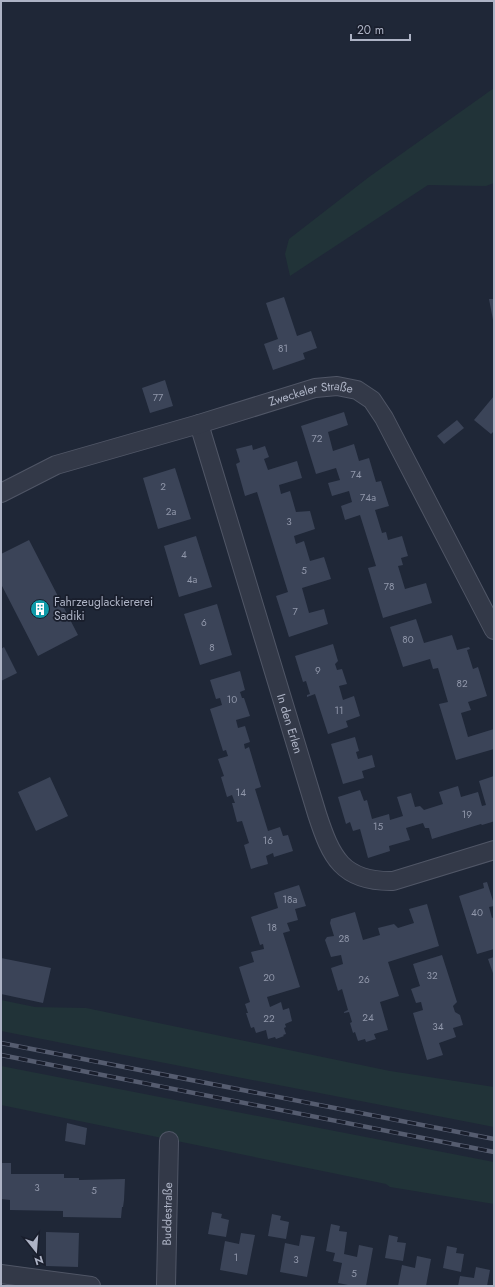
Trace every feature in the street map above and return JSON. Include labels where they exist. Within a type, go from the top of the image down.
[{"type":"street","name":"Zweckeler Straße","points":[[1,493],[56,465],[200,424],[315,388],[337,386],[357,390],[372,400],[384,418],[494,630]]},
{"type":"street","name":"In den Erlen","points":[[200,424],[316,814],[335,857],[347,870],[363,877],[376,881],[393,881],[494,850]]},
{"type":"street","name":"Buddestraße","points":[[166,1286],[169,1141]]},
{"type":"street","points":[[1,1274],[91,1286]]},
{"type":"shaded area","points":[[494,88],[494,183],[486,186],[428,185],[290,276],[285,254],[289,239],[369,177]]},
{"type":"shaded area","points":[[1,1000],[35,1007],[86,1008],[390,1071],[494,1087],[494,1127],[1,1031]]},
{"type":"shaded area","points":[[1,1066],[494,1162],[494,1204],[390,1187],[386,1184],[1,1105]]},
{"type":"building","points":[[284,297],[297,336],[311,331],[317,348],[303,353],[305,359],[273,370],[264,344],[278,339],[266,303]]},
{"type":"building","points":[[489,299],[494,299],[494,320],[493,320]]},
{"type":"building","points":[[165,380],[173,406],[150,413],[142,388]]},
{"type":"building","points":[[494,396],[494,431],[491,434],[474,420]]},
{"type":"building","points":[[344,412],[348,425],[328,432],[333,451],[354,444],[359,461],[369,458],[376,482],[381,481],[389,506],[375,510],[382,533],[386,532],[388,540],[402,536],[408,556],[401,558],[403,565],[398,566],[405,589],[426,583],[432,603],[383,618],[368,568],[376,566],[360,515],[345,520],[341,506],[352,502],[349,491],[332,496],[328,483],[340,480],[336,468],[316,474],[301,426]]},
{"type":"building","points":[[457,420],[464,428],[444,444],[437,436]]},
{"type":"building","points":[[252,445],[253,450],[265,446],[269,457],[264,459],[268,470],[297,461],[302,478],[279,485],[281,494],[290,491],[296,512],[310,511],[315,529],[294,536],[296,544],[304,541],[310,561],[324,557],[331,579],[302,588],[309,613],[324,609],[328,624],[289,637],[276,596],[288,592],[257,492],[245,496],[236,464],[240,462],[236,449]]},
{"type":"building","points":[[175,468],[191,519],[158,529],[143,478]]},
{"type":"building","points":[[196,536],[212,587],[179,597],[164,546]]},
{"type":"building","name":"Fahrzeuglackiererei Sadiki","points":[[29,540],[78,635],[38,656],[1,584],[1,554]]},
{"type":"building","points":[[217,604],[232,655],[200,665],[184,614]]},
{"type":"building","points":[[416,619],[424,643],[452,635],[457,650],[469,647],[470,649],[467,650],[473,669],[478,667],[487,696],[468,702],[471,710],[461,713],[468,737],[494,729],[494,749],[456,760],[439,704],[448,702],[438,668],[433,669],[430,659],[403,667],[390,627]]},
{"type":"building","points":[[333,644],[338,661],[335,664],[337,670],[342,669],[347,684],[339,686],[343,700],[354,696],[360,716],[346,721],[348,727],[328,734],[315,694],[307,697],[307,695],[310,694],[306,681],[303,682],[295,656]]},
{"type":"building","points":[[4,647],[17,673],[1,681],[1,649]]},
{"type":"building","points":[[240,671],[245,690],[240,692],[242,698],[244,698],[250,716],[236,720],[238,728],[245,726],[250,742],[244,744],[245,749],[249,747],[261,787],[255,789],[268,831],[280,827],[283,836],[288,835],[293,851],[274,857],[273,853],[266,856],[268,864],[251,869],[244,845],[249,843],[242,821],[237,822],[232,803],[235,803],[232,795],[227,797],[221,777],[224,776],[218,759],[228,756],[226,750],[223,751],[210,709],[222,705],[220,698],[216,699],[210,680]]},
{"type":"building","points":[[355,737],[359,751],[356,752],[358,759],[372,755],[375,767],[362,771],[364,778],[343,784],[331,744]]},
{"type":"building","points":[[494,776],[494,821],[432,839],[429,828],[425,828],[423,823],[406,828],[410,840],[389,846],[390,851],[368,858],[360,829],[353,831],[350,822],[346,824],[338,797],[360,790],[364,801],[367,800],[372,819],[389,814],[390,820],[403,816],[397,797],[411,793],[415,807],[420,806],[424,810],[443,804],[439,792],[458,786],[461,797],[478,792],[482,806],[486,805],[479,781]]},
{"type":"building","points":[[50,777],[68,816],[36,831],[18,792]]},
{"type":"building","points":[[487,882],[494,904],[494,906],[489,907],[492,918],[494,917],[494,949],[477,954],[459,896],[484,888],[483,883]]},
{"type":"building","points":[[299,885],[306,906],[295,909],[298,920],[287,923],[290,931],[283,933],[300,987],[267,997],[270,1007],[281,1002],[283,1010],[289,1008],[292,1021],[285,1024],[286,1027],[284,1028],[286,1034],[283,1035],[284,1036],[276,1039],[275,1037],[268,1039],[266,1030],[256,1033],[254,1027],[251,1028],[246,1013],[248,1013],[245,1004],[250,1002],[239,967],[254,962],[251,952],[264,949],[263,944],[260,945],[251,917],[278,908],[274,893]]},
{"type":"building","points":[[427,904],[439,946],[388,962],[399,996],[380,1002],[388,1030],[374,1034],[376,1039],[366,1042],[365,1039],[358,1041],[355,1032],[353,1033],[349,1012],[344,1013],[348,1010],[342,989],[338,991],[331,968],[343,964],[341,955],[331,957],[325,940],[327,937],[334,936],[330,923],[331,919],[355,912],[363,940],[380,935],[378,928],[394,924],[398,928],[414,923],[409,909]]},
{"type":"building","points":[[442,955],[457,1002],[453,1006],[455,1012],[460,1015],[463,1025],[453,1028],[456,1037],[439,1043],[443,1055],[427,1060],[413,1013],[423,1010],[421,1002],[416,1003],[411,989],[420,986],[413,964]]},
{"type":"building","points":[[494,957],[494,976],[488,959]]},
{"type":"building","points":[[1,958],[51,968],[43,1003],[1,994]]},
{"type":"building","points":[[67,1123],[87,1128],[85,1145],[65,1141]]},
{"type":"building","points":[[1,1163],[11,1163],[11,1174],[64,1174],[64,1178],[79,1178],[79,1180],[125,1179],[121,1218],[63,1217],[63,1211],[10,1210],[10,1200],[1,1199]]},
{"type":"building","points":[[212,1212],[222,1214],[221,1218],[229,1220],[226,1237],[208,1234]]},
{"type":"building","points":[[272,1214],[281,1216],[280,1220],[289,1222],[286,1239],[268,1236]]},
{"type":"building","points":[[331,1224],[340,1226],[339,1231],[347,1232],[344,1254],[357,1257],[359,1245],[373,1248],[366,1286],[353,1286],[338,1283],[342,1263],[333,1261],[335,1253],[326,1251]]},
{"type":"building","points":[[46,1232],[79,1233],[78,1267],[46,1266]]},
{"type":"building","points":[[241,1233],[255,1235],[247,1275],[220,1270],[225,1241],[239,1244]]},
{"type":"building","points":[[301,1235],[315,1237],[307,1277],[280,1272],[285,1243],[299,1246]]},
{"type":"building","points":[[389,1235],[398,1237],[397,1242],[406,1243],[403,1261],[385,1258]]},
{"type":"building","points":[[447,1246],[457,1248],[456,1253],[464,1254],[461,1272],[443,1268]]},
{"type":"building","points":[[417,1256],[431,1259],[426,1286],[398,1286],[402,1265],[415,1268]]},
{"type":"building","points":[[476,1267],[490,1270],[487,1286],[458,1286],[460,1276],[474,1278]]},
{"type":"railway","points":[[1,1043],[494,1139]]},
{"type":"railway","points":[[1,1055],[494,1152]]},
{"type":"place","name":"Fahrzeuglackiererei Sadiki","points":[[40,609]]}]
